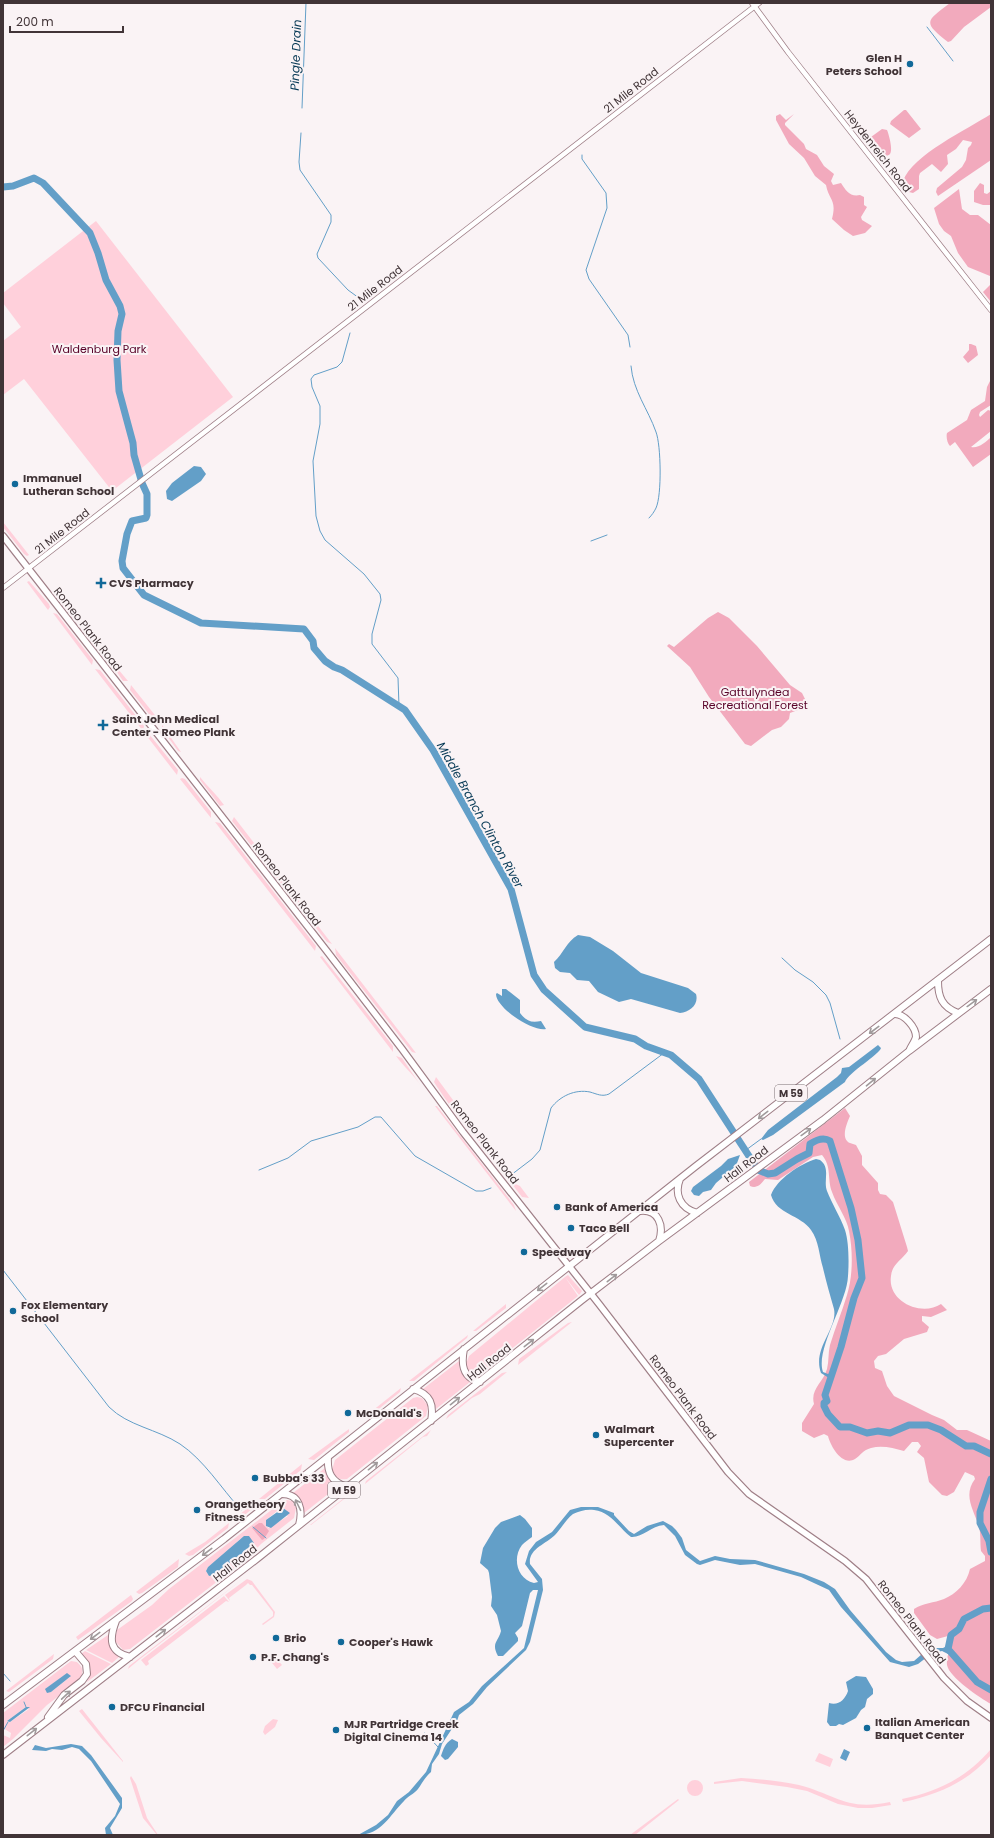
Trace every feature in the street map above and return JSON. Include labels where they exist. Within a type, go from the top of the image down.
[{"type":"highway","name":"M 59","points":[[3,1705],[282,1494],[570,1265],[991,939]]},
{"type":"highway","points":[[938,981],[940,998],[950,1010],[958,1013]]},
{"type":"highway","name":"Hall Road","points":[[3,1755],[299,1525],[591,1293],[765,1161],[828,1116],[909,1051],[991,989]]},
{"type":"highway","points":[[895,1014],[905,1017],[915,1033],[915,1040],[909,1051]]},
{"type":"highway","points":[[680,1179],[676,1192],[679,1199],[688,1209],[697,1213]]},
{"type":"highway","points":[[640,1211],[651,1212],[660,1221],[662,1231],[659,1241]]},
{"type":"highway","points":[[464,1349],[462,1361],[463,1370],[470,1378],[480,1382]]},
{"type":"highway","points":[[413,1389],[424,1394],[431,1402],[433,1409],[430,1421]]},
{"type":"highway","points":[[328,1456],[330,1475],[336,1482],[347,1487]]},
{"type":"highway","points":[[282,1494],[292,1496],[300,1504],[301,1516],[299,1525]]},
{"type":"highway","points":[[116,1620],[111,1634],[112,1644],[118,1652],[130,1657]]},
{"type":"highway","points":[[43,1724],[64,1695],[86,1678],[87,1667],[75,1651]]},
{"type":"main road","name":"Romeo Plank Road","points":[[3,536],[402,1049],[463,1132],[570,1265],[732,1477],[749,1494],[845,1561],[866,1579],[929,1661],[960,1695],[991,1718]]},
{"type":"street","name":"Heydenreich Road","points":[[755,4],[788,52],[991,310]]},
{"type":"street","name":"21 Mile Road","points":[[3,588],[755,4]]},
{"type":"green space","points":[[950,3],[991,3],[991,7],[964,27],[951,41],[948,42],[934,30],[930,22],[936,14]]},
{"type":"green space","points":[[906,110],[921,129],[909,138],[890,124],[891,121]]},
{"type":"green space","points":[[780,114],[786,120],[794,114],[785,123],[785,125],[804,144],[806,149],[817,155],[824,166],[834,174],[831,181],[833,185],[841,183],[851,194],[864,197],[864,205],[867,207],[861,217],[862,220],[872,226],[865,233],[853,236],[832,219],[834,208],[826,185],[815,176],[804,158],[789,144],[776,120],[776,116]]},
{"type":"green space","points":[[991,114],[991,160],[938,196],[936,192],[937,188],[962,167],[966,160],[968,148],[972,142],[963,140],[956,149],[947,155],[948,164],[941,172],[932,164],[920,173],[919,189],[913,193],[909,192],[903,181],[908,171],[917,162],[942,143]]},
{"type":"green space","points":[[882,129],[887,130],[890,138],[891,152],[889,155],[880,157],[872,147],[870,140],[871,137]]},
{"type":"green space","points":[[980,183],[984,185],[984,193],[987,194],[991,191],[991,205],[983,205],[974,202],[974,191]]},
{"type":"green space","points":[[959,189],[962,209],[970,215],[978,215],[991,225],[990,276],[968,267],[958,253],[951,236],[944,231],[939,224],[934,208]]},
{"type":"green space","name":"Waldenburg Park","points":[[96,221],[233,397],[112,491],[24,379],[3,395],[3,341],[21,327],[3,303],[3,293]]},
{"type":"green space","points":[[991,284],[991,302],[983,292]]},
{"type":"green space","points":[[969,344],[976,346],[978,355],[968,363],[963,357],[969,350]]},
{"type":"green space","points":[[991,379],[991,405],[980,412],[979,415],[980,417],[988,410],[991,411],[991,431],[971,447],[979,446],[991,437],[991,454],[973,467],[955,442],[950,446],[947,441],[947,433],[967,420],[971,410],[985,401],[987,387]]},
{"type":"green space","points":[[3,522],[29,555],[27,556],[24,554],[3,527]]},
{"type":"green space","points":[[29,581],[49,604],[50,607],[48,610],[27,582]]},
{"type":"green space","name":"Gattulyndea Recreational Forest","points":[[718,612],[729,618],[757,646],[790,685],[802,693],[806,701],[803,708],[790,713],[789,719],[781,727],[772,730],[751,746],[745,744],[709,697],[690,667],[667,646],[669,644],[674,647],[708,618]]},
{"type":"green space","points":[[53,613],[57,614],[93,660],[92,665]]},
{"type":"green space","points":[[112,665],[118,669],[128,681],[123,681]]},
{"type":"green space","points":[[95,669],[100,670],[144,726],[143,731]]},
{"type":"green space","points":[[131,685],[158,719],[154,720],[152,718],[130,690]]},
{"type":"green space","points":[[162,725],[181,752],[178,751],[162,729]]},
{"type":"green space","points":[[149,734],[178,770],[177,775],[146,735]]},
{"type":"green space","points":[[200,777],[224,805],[220,806],[200,780]]},
{"type":"green space","points":[[180,779],[185,779],[211,812],[211,818]]},
{"type":"green space","points":[[234,817],[332,944],[327,942],[232,821]]},
{"type":"green space","points":[[215,822],[220,823],[316,946],[315,951]]},
{"type":"green space","points":[[335,948],[416,1053],[412,1052],[336,955]]},
{"type":"green space","points":[[322,956],[393,1046],[393,1052],[320,957]]},
{"type":"green space","points":[[396,1056],[402,1058],[421,1086],[402,1064]]},
{"type":"green space","points":[[436,1077],[467,1119],[458,1114],[449,1104],[434,1082]]},
{"type":"green space","points":[[435,1106],[437,1106],[514,1205],[516,1211]]},
{"type":"green space","points":[[845,1108],[850,1116],[845,1131],[845,1138],[850,1143],[856,1145],[862,1156],[862,1165],[878,1183],[878,1190],[880,1194],[886,1195],[893,1202],[907,1247],[908,1251],[906,1254],[893,1268],[891,1285],[894,1293],[907,1305],[916,1308],[933,1308],[941,1304],[947,1310],[931,1317],[922,1316],[922,1321],[929,1327],[927,1332],[904,1339],[886,1354],[878,1356],[874,1361],[875,1368],[882,1371],[887,1386],[894,1396],[944,1420],[957,1430],[967,1430],[991,1441],[991,1704],[966,1687],[949,1670],[947,1662],[951,1640],[948,1636],[937,1639],[930,1635],[914,1613],[914,1609],[917,1607],[944,1599],[953,1594],[964,1583],[970,1569],[985,1561],[985,1556],[981,1551],[979,1526],[969,1496],[971,1485],[975,1479],[974,1476],[965,1472],[954,1492],[947,1496],[942,1495],[929,1482],[924,1458],[917,1452],[921,1446],[918,1442],[912,1442],[904,1451],[883,1447],[871,1448],[850,1461],[841,1458],[837,1454],[831,1445],[828,1436],[824,1434],[814,1438],[802,1431],[802,1423],[814,1404],[813,1399],[815,1390],[827,1369],[830,1345],[849,1288],[852,1263],[849,1231],[846,1221],[832,1192],[827,1164],[822,1155],[813,1157],[778,1180],[765,1179],[755,1187],[750,1186],[749,1182]]},
{"type":"green space","points":[[473,1126],[492,1151],[490,1156],[494,1160],[491,1159],[473,1132]]},
{"type":"green space","points":[[505,1175],[511,1182],[520,1186],[529,1198],[522,1197]]},
{"type":"green space","points":[[568,1275],[582,1291],[579,1295],[565,1277]]},
{"type":"green space","points":[[565,1277],[578,1296],[480,1374],[473,1374],[469,1372],[466,1364],[469,1356]]},
{"type":"green space","points":[[506,1304],[506,1308],[476,1331],[473,1331]]},
{"type":"green space","points":[[572,1322],[518,1365],[519,1359],[568,1323]]},
{"type":"green space","points":[[468,1335],[467,1338],[414,1381],[409,1381]]},
{"type":"green space","points":[[459,1361],[460,1371],[470,1382],[436,1409],[433,1401],[423,1389]]},
{"type":"green space","points":[[507,1372],[446,1419],[448,1415],[502,1373]]},
{"type":"green space","points":[[401,1388],[400,1392],[370,1416],[367,1415]]},
{"type":"green space","points":[[413,1398],[422,1398],[428,1406],[426,1416],[347,1479],[340,1479],[337,1477],[332,1470],[335,1460]]},
{"type":"green space","points":[[349,1429],[349,1432],[314,1460],[308,1459]]},
{"type":"green space","points":[[431,1430],[427,1436],[423,1437],[365,1484],[366,1481]]},
{"type":"green space","points":[[302,1464],[301,1470],[265,1499],[259,1499]]},
{"type":"green space","points":[[325,1468],[328,1477],[337,1487],[304,1513],[303,1504],[293,1493]]},
{"type":"green space","points":[[358,1487],[358,1488],[310,1525]]},
{"type":"green space","points":[[283,1501],[292,1501],[296,1508],[294,1518],[261,1544],[245,1560],[130,1649],[123,1650],[115,1641],[117,1630],[152,1605],[169,1589]],"holes":[[[277,1511],[288,1516],[269,1528],[266,1526],[266,1520]],[[249,1536],[253,1545],[214,1575],[209,1576],[206,1571],[208,1567],[240,1539]]]},
{"type":"green space","points":[[253,1504],[253,1508],[241,1518],[235,1518]]},
{"type":"green space","points":[[229,1523],[228,1528],[193,1555],[189,1556],[185,1554],[205,1542]]},
{"type":"green space","points":[[259,1523],[262,1523],[269,1531],[262,1540],[252,1528]]},
{"type":"green space","points":[[179,1559],[178,1567],[142,1593],[139,1594],[136,1592]]},
{"type":"green space","points":[[244,1578],[140,1659],[128,1669],[129,1666]]},
{"type":"green space","points":[[247,1579],[252,1581],[275,1612],[274,1617],[263,1625],[262,1624],[273,1616],[273,1612],[252,1585],[248,1583],[229,1598],[230,1601],[225,1595]]},
{"type":"green space","points":[[131,1595],[133,1599],[132,1601],[78,1640],[76,1637]]},
{"type":"green space","points":[[224,1596],[229,1602],[226,1601],[148,1661],[149,1664],[146,1666],[141,1660]]},
{"type":"green space","points":[[108,1635],[110,1646],[119,1657],[112,1663],[86,1650]]},
{"type":"green space","points":[[85,1651],[111,1664],[87,1682],[90,1674],[90,1668],[81,1654]]},
{"type":"green space","points":[[54,1654],[53,1659],[9,1692],[6,1691]]},
{"type":"green space","points":[[273,1655],[282,1665],[277,1669],[268,1658]]},
{"type":"green space","points":[[71,1661],[77,1662],[81,1666],[82,1672],[80,1680],[47,1705],[3,1747],[3,1735],[10,1738],[11,1733],[3,1728],[3,1713]],"holes":[[[65,1675],[70,1677],[51,1692],[47,1688]],[[26,1707],[29,1709],[10,1722],[7,1721]]]},
{"type":"green space","points":[[82,1709],[123,1761],[123,1762],[79,1711]]},
{"type":"green space","points":[[273,1719],[278,1720],[275,1727],[265,1735],[263,1732],[265,1726]]},
{"type":"green space","points":[[991,1749],[991,1755],[972,1773],[962,1780],[928,1796],[903,1802],[902,1799],[928,1792],[951,1782],[972,1768]]},
{"type":"green space","points":[[819,1753],[833,1759],[830,1767],[815,1761]]},
{"type":"green space","points":[[131,1776],[136,1784],[147,1818],[158,1835],[143,1818],[130,1778]]},
{"type":"green space","points":[[741,1778],[770,1780],[799,1785],[842,1801],[863,1805],[890,1802],[891,1805],[872,1808],[858,1808],[838,1804],[807,1791],[787,1787],[742,1781],[714,1784],[714,1782]]},
{"type":"green space","points":[[692,1780],[698,1780],[703,1785],[701,1794],[698,1796],[692,1796],[687,1791],[687,1785]]},
{"type":"green space","points":[[678,1799],[679,1800],[635,1835],[630,1835]]},
{"type":"water","points":[[194,466],[201,467],[206,474],[201,481],[172,501],[167,499],[166,491],[172,483]]},
{"type":"water","points":[[578,935],[590,937],[613,951],[641,973],[688,988],[696,994],[697,998],[695,1004],[687,1011],[680,1013],[631,999],[619,1002],[598,992],[589,981],[577,980],[570,973],[560,972],[555,968],[554,962],[568,944]]},
{"type":"water","points":[[502,989],[506,989],[520,1000],[520,1013],[524,1018],[534,1022],[541,1021],[546,1029],[540,1029],[524,1023],[508,1012],[498,1000],[496,994],[497,993],[502,996]]},
{"type":"water","points":[[878,1045],[881,1048],[879,1051],[847,1078],[845,1082],[773,1135],[763,1140],[761,1139],[768,1130],[837,1077],[841,1073],[842,1068],[849,1067]]},
{"type":"water","points":[[740,1155],[736,1166],[716,1183],[711,1190],[703,1192],[699,1196],[694,1195],[691,1191],[693,1187],[728,1159]]},
{"type":"water","points":[[816,1159],[823,1163],[826,1170],[827,1191],[845,1230],[849,1259],[848,1276],[843,1299],[823,1351],[823,1372],[828,1374],[833,1373],[832,1380],[821,1373],[819,1364],[822,1347],[832,1324],[834,1309],[817,1243],[814,1234],[807,1225],[778,1206],[771,1195],[778,1183],[796,1168]]},
{"type":"water","points":[[581,1507],[598,1507],[614,1513],[614,1515],[629,1531],[634,1534],[647,1526],[663,1521],[676,1530],[682,1538],[686,1550],[700,1561],[715,1556],[730,1559],[755,1560],[804,1574],[824,1582],[835,1589],[850,1610],[886,1652],[896,1660],[902,1662],[914,1661],[929,1648],[943,1648],[947,1646],[948,1654],[942,1651],[931,1654],[918,1664],[909,1667],[890,1662],[841,1607],[829,1590],[801,1577],[755,1564],[740,1565],[715,1560],[700,1565],[685,1555],[675,1536],[664,1525],[655,1527],[639,1536],[631,1537],[614,1520],[600,1511],[581,1511],[570,1516],[555,1535],[538,1547],[530,1559],[530,1564],[542,1579],[543,1590],[530,1642],[526,1650],[487,1687],[473,1704],[459,1715],[457,1721],[442,1744],[439,1754],[432,1764],[431,1772],[418,1789],[406,1799],[379,1828],[373,1832],[358,1835],[376,1825],[388,1815],[397,1801],[409,1792],[426,1772],[454,1712],[469,1702],[482,1686],[524,1648],[538,1590],[533,1590],[530,1593],[522,1626],[515,1633],[518,1641],[503,1656],[498,1656],[495,1648],[501,1631],[497,1615],[491,1606],[492,1597],[489,1573],[488,1570],[480,1563],[483,1548],[495,1528],[501,1522],[520,1515],[532,1528],[532,1537],[522,1545],[519,1550],[517,1562],[520,1573],[528,1581],[534,1583],[538,1582],[525,1564],[529,1551],[536,1542],[552,1532],[570,1510]]},
{"type":"water","points":[[283,1508],[290,1513],[271,1528],[266,1526],[266,1520]]},
{"type":"water","points":[[244,1536],[249,1536],[254,1543],[253,1545],[214,1575],[209,1576],[206,1571],[208,1567]]},
{"type":"water","points":[[67,1673],[71,1676],[51,1692],[47,1693],[45,1689]]},
{"type":"water","points":[[856,1676],[866,1677],[873,1689],[873,1694],[867,1699],[865,1707],[856,1718],[843,1725],[839,1724],[836,1726],[830,1726],[827,1722],[829,1703],[835,1704],[843,1700],[848,1691],[846,1682]]},
{"type":"water","points":[[26,1707],[30,1707],[10,1722],[7,1721]]},
{"type":"water","points":[[452,1739],[458,1742],[458,1747],[448,1759],[445,1760],[441,1756],[446,1745]]},
{"type":"water","points":[[71,1744],[82,1746],[91,1755],[122,1798],[122,1808],[110,1828],[113,1835],[106,1835],[105,1828],[115,1816],[120,1804],[91,1761],[79,1749],[72,1747],[62,1750],[32,1750],[35,1745],[46,1748]]},
{"type":"water","points":[[844,1749],[850,1752],[846,1761],[840,1758]]},
{"type":"waterway","name":"Pingle Drain","points":[[302,108],[306,3]]},
{"type":"waterway","points":[[927,27],[953,61]]},
{"type":"waterway","name":"Pingle Drain","points":[[301,133],[299,162],[300,170],[331,215],[331,222],[317,254],[318,258],[348,290],[359,298]]},
{"type":"waterway","points":[[582,155],[582,159],[606,193],[607,208],[586,270],[589,279],[628,335],[630,347]]},
{"type":"waterway","name":"Middle Branch Clinton River","points":[[3,187],[13,186],[34,178],[43,183],[90,233],[106,280],[120,306],[122,314],[118,331],[117,360],[119,391],[133,443],[134,455],[142,483],[147,494],[146,518],[132,521],[127,534],[122,561],[123,568],[144,595],[201,623],[304,629],[313,641],[314,648],[325,661],[342,670],[405,710],[433,750],[511,889],[534,975],[544,990],[585,1027],[635,1039],[646,1046],[671,1055],[699,1079],[758,1170],[768,1174],[775,1173],[809,1153],[810,1144],[817,1140],[823,1139],[830,1141],[851,1208],[858,1240],[862,1278],[854,1298],[841,1347],[825,1395],[827,1401],[824,1403],[824,1406],[828,1414],[840,1427],[850,1427],[867,1433],[878,1431],[890,1433],[909,1425],[928,1425],[941,1430],[966,1446],[974,1446],[991,1454]]},
{"type":"waterway","name":"Pingle Drain","points":[[350,333],[342,362],[337,367],[314,375],[311,379],[312,387],[320,406],[320,424],[313,461],[316,516],[320,531],[325,540],[364,574],[380,594],[381,600],[372,634],[372,644],[398,678],[399,706]]},
{"type":"waterway","points":[[631,366],[635,384],[658,438],[660,470],[658,502],[649,518]]},
{"type":"waterway","points":[[591,541],[607,535]]},
{"type":"waterway","points":[[782,958],[795,970],[813,982],[826,995],[830,1003],[840,1039]]},
{"type":"waterway","points":[[511,1175],[532,1159],[540,1150],[551,1108],[559,1100],[568,1094],[584,1091],[602,1095],[609,1094],[664,1053]]},
{"type":"waterway","points":[[259,1170],[288,1158],[311,1141],[358,1127],[375,1117],[381,1117],[415,1156],[476,1191],[483,1191],[491,1188]]},
{"type":"waterway","points":[[746,1150],[761,1139]]},
{"type":"waterway","points":[[3,1270],[109,1407],[125,1419],[171,1439],[189,1451],[205,1466],[241,1510]]},
{"type":"waterway","name":"Middle Branch Clinton River","points":[[991,1479],[980,1512],[980,1523],[989,1541],[991,1552]]},
{"type":"waterway","points":[[253,1527],[266,1538]]},
{"type":"waterway","name":"Middle Branch Clinton River","points":[[991,1608],[983,1609],[964,1619],[959,1629],[951,1635],[948,1649],[977,1682],[991,1690]]},
{"type":"waterway","points":[[3,1673],[10,1681]]},
{"type":"waterway","points":[[24,1702],[26,1707]]},
{"type":"waterway","points":[[3,1731],[8,1722]]},
{"type":"waterway","points":[[425,1733],[438,1747]]},
{"type":"place","name":"Glen H Peters School","points":[[910,64]]},
{"type":"place","name":"Immanuel Lutheran School","points":[[15,484]]},
{"type":"place","name":"CVS Pharmacy","points":[[101,583]]},
{"type":"place","name":"Saint John Medical Center - Romeo Plank","points":[[103,725]]},
{"type":"place","name":"Bank of America","points":[[557,1207]]},
{"type":"place","name":"Taco Bell","points":[[571,1228]]},
{"type":"place","name":"Speedway","points":[[524,1252]]},
{"type":"place","name":"Fox Elementary School","points":[[13,1311]]},
{"type":"place","name":"McDonald's","points":[[348,1413]]},
{"type":"place","name":"Walmart Supercenter","points":[[596,1435]]},
{"type":"place","name":"Bubba's 33","points":[[255,1478]]},
{"type":"place","name":"Orangetheory Fitness","points":[[197,1510]]},
{"type":"place","name":"Brio","points":[[276,1638]]},
{"type":"place","name":"Cooper's Hawk","points":[[341,1642]]},
{"type":"place","name":"P.F. Chang's","points":[[253,1657]]},
{"type":"place","name":"DFCU Financial","points":[[112,1707]]},
{"type":"place","name":"Italian American Banquet Center","points":[[867,1728]]},
{"type":"place","name":"MJR Partridge Creek Digital Cinema 14","points":[[336,1730]]}]
